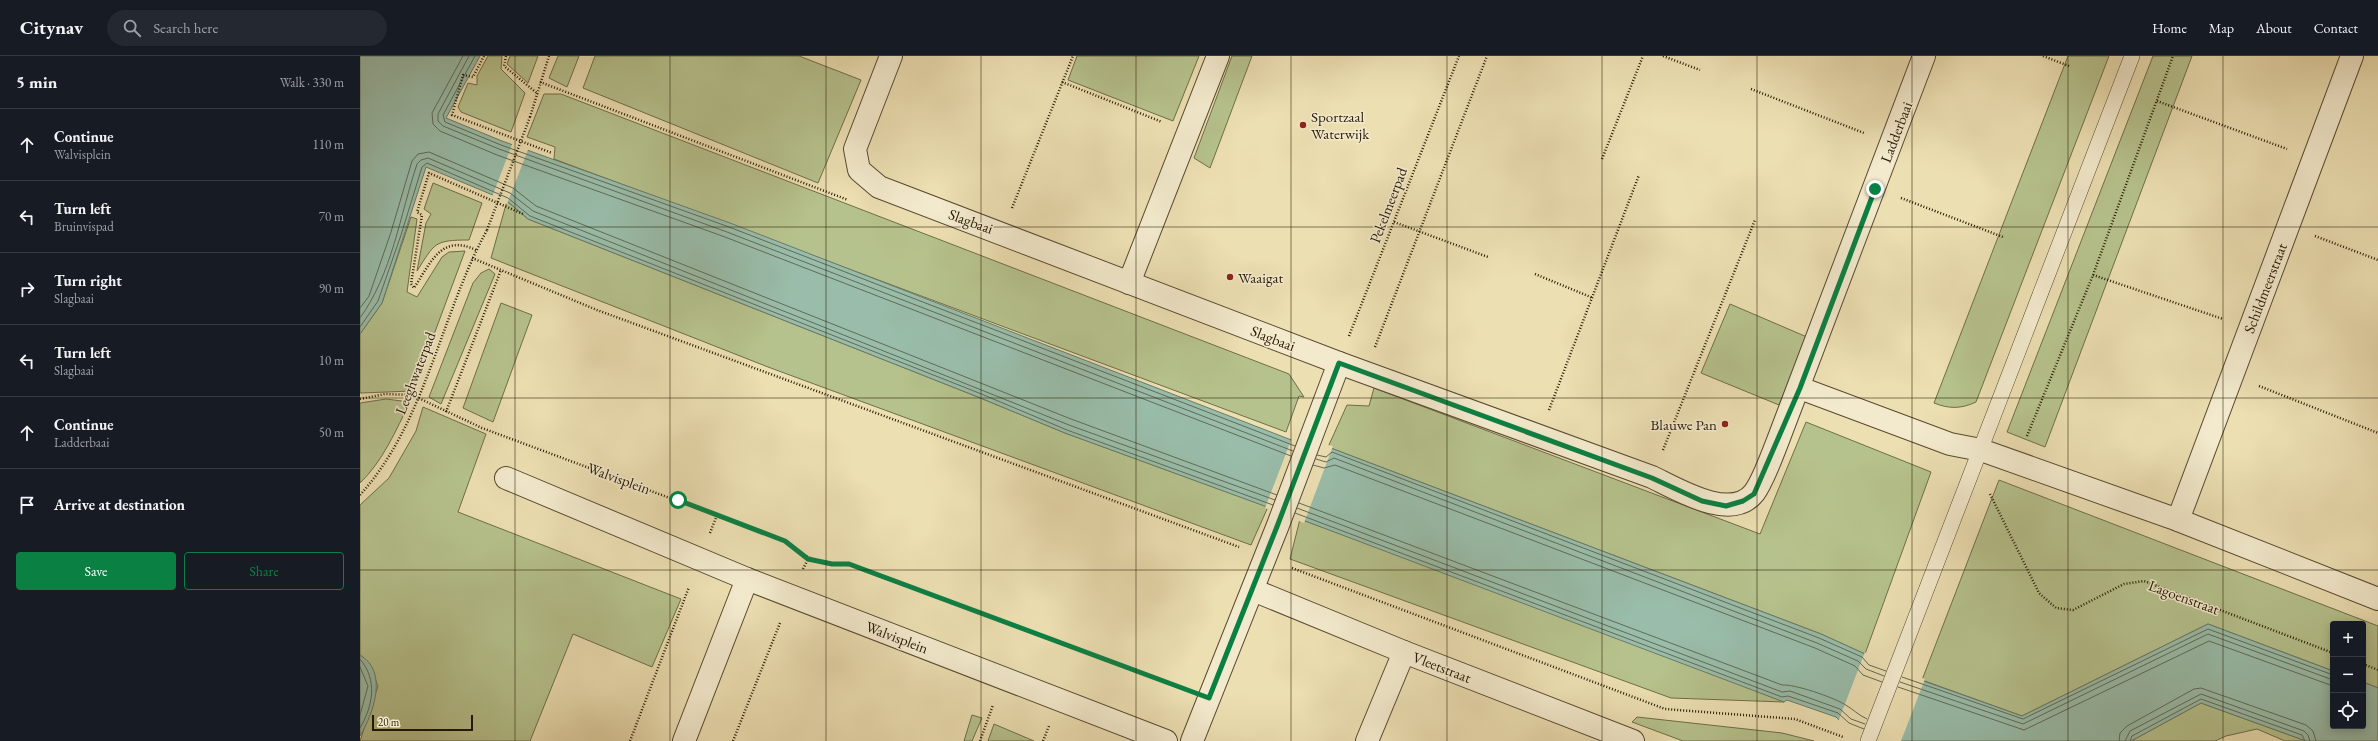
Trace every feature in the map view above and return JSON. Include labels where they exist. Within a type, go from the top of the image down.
[{"type":"street","name":"Slagbaai","points":[[891,56],[855,149],[859,170],[879,187],[1365,373],[1652,478],[1702,501],[1726,506],[1743,501],[1754,494],[1777,443]]},
{"type":"street","points":[[1129,283],[1218,56]]},
{"type":"street","name":"Ladderbaai","points":[[1777,443],[1800,388],[1924,56]]},
{"type":"street","name":"Schildmeerstraat","points":[[2178,520],[2352,56]]},
{"type":"street","points":[[1192,741],[1253,590],[1339,363]]},
{"type":"street","points":[[1800,388],[1950,444],[1978,457],[2016,462],[2178,520],[2378,599]]},
{"type":"street","name":"Walvisplein","points":[[506,478],[747,579],[1166,741]]},
{"type":"street","points":[[684,741],[747,579]]},
{"type":"street","name":"Vleetstraat","points":[[1253,590],[1404,652],[1633,741]]},
{"type":"street","points":[[1367,741],[1404,652]]},
{"type":"lane","points":[[1868,741],[2132,56]]},
{"type":"path","points":[[484,56],[473,77],[463,75],[452,115],[552,153]]},
{"type":"path","points":[[506,56],[504,66],[538,94]]},
{"type":"path","name":"Leeghwaterpad","points":[[360,495],[388,460],[410,420],[417,398],[472,258],[487,230],[530,117],[549,56]]},
{"type":"path","points":[[1002,233],[1073,56]]},
{"type":"path","name":"Pekelmeerpad","points":[[1339,363],[1458,56]]},
{"type":"path","points":[[1365,373],[1487,56]]},
{"type":"path","points":[[1602,159],[1643,56]]},
{"type":"path","points":[[1663,56],[1700,70]]},
{"type":"path","points":[[2043,56],[2069,66]]},
{"type":"path","points":[[2016,462],[2093,275],[2173,56]]},
{"type":"path","points":[[1062,82],[1188,132]]},
{"type":"path","points":[[1751,88],[1891,144]]},
{"type":"path","points":[[2157,101],[2314,159]]},
{"type":"path","points":[[476,250],[467,246],[452,245],[438,250],[414,288],[410,284],[422,215],[417,212],[429,173],[523,214]]},
{"type":"path","points":[[1539,436],[1639,175]]},
{"type":"path","points":[[1875,189],[2003,237]]},
{"type":"path","points":[[1652,478],[1755,220]]},
{"type":"path","points":[[1394,222],[1488,257]]},
{"type":"path","points":[[2289,226],[2378,260]]},
{"type":"path","points":[[472,258],[597,310],[1265,557],[1665,709],[1795,719],[1846,738]]},
{"type":"path","points":[[446,412],[500,270]]},
{"type":"path","points":[[1535,274],[1593,298]]},
{"type":"path","points":[[2093,275],[2250,328]]},
{"type":"path","points":[[2232,376],[2378,433]]},
{"type":"path","name":"Leeghwaterpad","points":[[360,399],[385,394],[412,395]]},
{"type":"path","name":"Walvisplein","points":[[412,395],[482,428],[785,541],[808,559],[832,564],[849,564],[1209,698]]},
{"type":"path","name":"Lagoenstraat","points":[[1978,457],[2039,593],[2056,608],[2073,610],[2124,584],[2144,581],[2330,652]]},
{"type":"path","points":[[630,741],[717,515]]},
{"type":"path","points":[[733,741],[791,596],[808,559]]},
{"type":"path","points":[[2366,665],[2378,670]]},
{"type":"path","points":[[980,741],[1003,678]]},
{"type":"green space","points":[[488,56],[502,56],[501,69],[525,93],[511,132],[461,112],[458,107],[468,83],[477,85],[477,76]]},
{"type":"green space","points":[[510,56],[538,56],[528,83],[507,64]]},
{"type":"green space","points":[[558,56],[579,56],[567,87],[549,78]]},
{"type":"green space","points":[[595,56],[799,56],[861,80],[818,183],[583,88]]},
{"type":"green space","points":[[1077,56],[1199,56],[1173,121],[1068,80]]},
{"type":"green space","points":[[1232,56],[1252,56],[1210,168],[1194,158]]},
{"type":"green space","points":[[2068,56],[2109,56],[1976,402],[1960,407],[1945,406],[1934,403]]},
{"type":"green space","points":[[2153,56],[2192,56],[2045,447],[2007,432]]},
{"type":"green space","points":[[544,94],[561,94],[1289,374],[1304,397],[1299,396],[1286,432],[554,159],[555,147],[527,137]]},
{"type":"green space","points":[[433,183],[482,203],[469,240],[442,242],[432,249],[417,271],[426,223],[431,214],[424,209]]},
{"type":"green space","points":[[507,201],[528,219],[978,397],[1065,433],[1268,507],[1251,545],[768,367],[491,258]]},
{"type":"green space","points":[[411,217],[417,219],[407,292],[417,297],[442,257],[449,252],[465,251],[413,391],[360,393],[360,334],[382,303]]},
{"type":"green space","points":[[489,269],[495,274],[441,404],[429,397],[473,283],[481,273]]},
{"type":"green space","points":[[501,303],[532,315],[493,422],[463,408]]},
{"type":"green space","points":[[1730,304],[1807,337],[1779,405],[1701,373]]},
{"type":"green space","points":[[1374,388],[1760,534],[1806,422],[1931,472],[1865,654],[1821,634],[1328,447],[1347,405],[1369,406]]},
{"type":"green space","points":[[386,399],[410,402],[376,465],[360,483],[360,403]]},
{"type":"green space","points":[[423,407],[486,434],[458,512],[681,599],[652,667],[573,634],[530,741],[360,741],[378,686],[369,664],[360,655],[360,505],[389,478],[416,431]]},
{"type":"green space","points":[[1999,480],[2365,621],[2330,621],[2330,670],[2208,624],[2022,716],[1922,680]]},
{"type":"green space","points":[[1300,519],[1618,637],[1784,702],[1671,698],[1290,559]]},
{"type":"green space","points":[[2366,621],[2378,626],[2378,688],[2366,683]]},
{"type":"green space","points":[[2201,703],[2306,741],[2285,741],[2257,729],[2226,736],[2215,741],[2131,741]]},
{"type":"green space","points":[[972,715],[982,718],[972,741],[964,741]]},
{"type":"green space","points":[[1637,717],[1782,733],[1814,741],[1683,741],[1632,722]]},
{"type":"green space","points":[[994,724],[1034,741],[988,741]]},
{"type":"water","points":[[360,56],[480,56],[446,118],[502,141],[730,223],[1325,453],[1328,447],[1821,634],[1865,654],[1870,662],[2022,716],[2208,624],[2330,670],[2330,729],[2366,729],[2366,683],[2378,688],[2378,741],[2306,741],[2201,703],[2131,741],[1884,741],[1846,727],[1836,717],[1787,700],[1784,702],[1300,519],[1065,433],[978,397],[528,219],[507,201],[426,167],[382,303],[360,334]]},
{"type":"water","points":[[360,655],[369,662],[374,672],[376,694],[370,716],[360,736]]},
{"type":"pier","points":[[513,142],[529,147],[507,204],[492,197]]},
{"type":"pier","points":[[1292,438],[1324,451],[1328,445],[1333,446],[1304,523],[1265,508]]},
{"type":"pier","points":[[1865,652],[1872,660],[1925,679],[1901,741],[1878,741],[1845,728],[1838,722]]},
{"type":"place","name":"Sportzaal Waterwijk","points":[[1303,125]]},
{"type":"place","name":"Waaigat","points":[[1230,277]]},
{"type":"place","name":"Blauwe Pan","points":[[1725,424]]},
{"type":"route","points":[[678,500],[785,541],[794,550],[808,559],[832,564],[849,564],[1088,655],[1209,698],[1253,590],[1339,363],[1652,478],[1702,501],[1726,506],[1743,501],[1754,494],[1777,443],[1800,388],[1875,189]]}]
